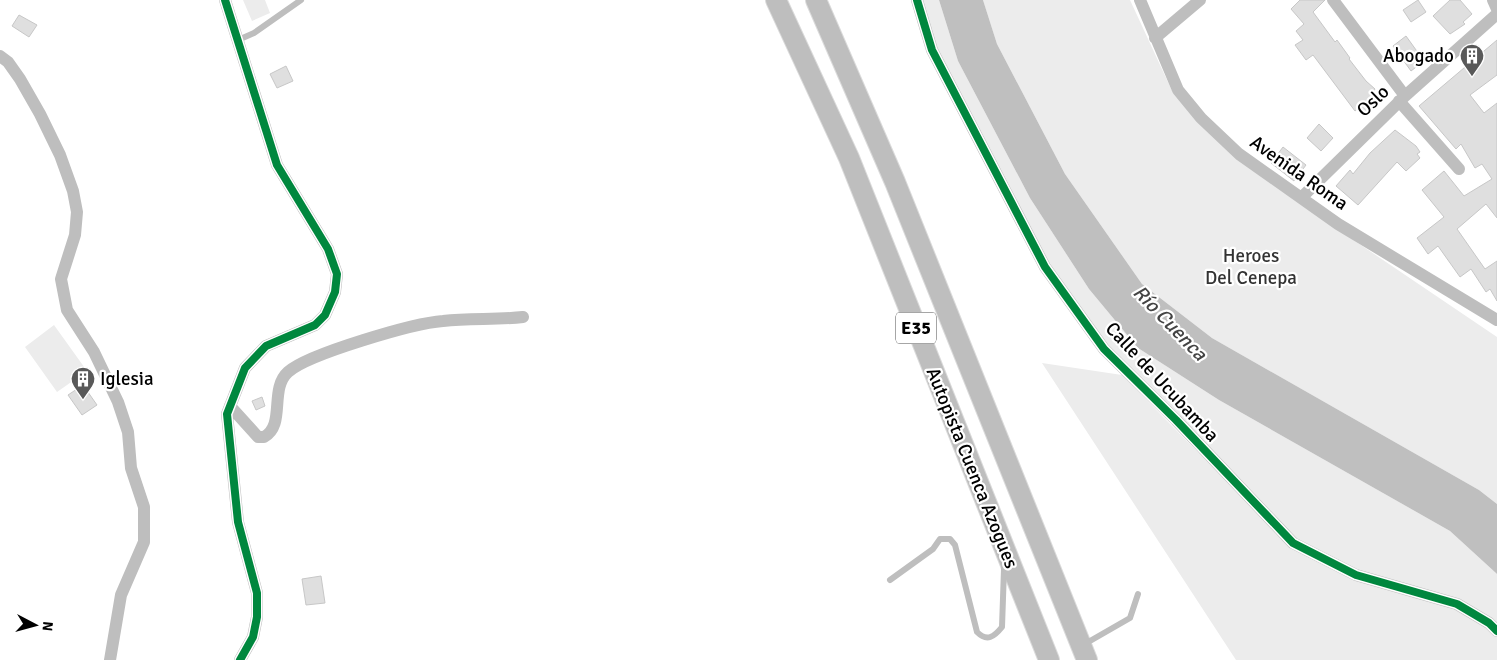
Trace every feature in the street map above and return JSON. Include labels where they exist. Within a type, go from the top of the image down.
[{"type":"highway","name":"Autopista Cuenca Azogues","points":[[776,0],[849,158],[1049,660]]},
{"type":"highway","name":"Autopista Cuenca Azogues","points":[[816,0],[892,174],[1084,653]]},
{"type":"street","points":[[225,0],[277,165],[328,249],[337,274],[335,292],[325,315],[315,324],[301,332],[266,346],[245,368],[227,414],[238,522],[257,593],[257,617],[253,637],[240,660]]},
{"type":"street","name":"Calle de Ucubamba","points":[[917,0],[932,50],[1046,267],[1104,349],[1176,420],[1293,543],[1356,575],[1456,604],[1490,624],[1497,631]]},
{"type":"street","name":"Avenida Roma","points":[[1140,0],[1178,90],[1201,118],[1238,154],[1338,224],[1497,320]]},
{"type":"street","points":[[1155,38],[1200,0]]},
{"type":"street","points":[[1333,0],[1402,99],[1459,169]]},
{"type":"street","points":[[1492,0],[1497,10]]},
{"type":"street","name":"Oslo","points":[[1301,198],[1402,99],[1497,14]]},
{"type":"street","points":[[0,56],[8,62],[20,79],[40,114],[60,156],[73,191],[77,212],[75,235],[61,278],[67,310],[94,352],[118,402],[128,432],[131,468],[144,507],[144,542],[121,595],[110,660]]},
{"type":"street","points":[[230,406],[258,437],[264,437],[272,431],[275,424],[278,388],[287,373],[299,365],[334,351],[404,328],[442,321],[523,317]]},
{"type":"lane","points":[[238,40],[254,33],[301,0]]},
{"type":"lane","points":[[890,580],[932,549],[940,539],[950,539],[955,545],[977,632],[981,637],[989,638],[996,635],[1002,628],[1004,616],[1004,550]]},
{"type":"lane","points":[[1084,653],[1130,618],[1138,594]]},
{"type":"green space","points":[[243,0],[265,0],[270,13],[252,21]]},
{"type":"green space","points":[[917,0],[939,0],[958,61],[1030,198],[1089,289],[1138,348],[1219,400],[1450,531],[1497,574],[1497,631],[1457,604],[1356,575],[1293,543],[1104,349],[1045,267],[932,50]]},
{"type":"green space","name":"Heroes Del Cenepa","points":[[983,0],[1130,0],[1173,93],[1349,237],[1497,337],[1497,504],[1479,490],[1212,338],[1142,284],[1065,174],[997,44]]},
{"type":"green space","points":[[54,325],[87,371],[57,392],[25,347]]},
{"type":"green space","points":[[1042,363],[1122,375],[1290,546],[1454,607],[1488,628],[1497,637],[1497,660],[1236,660]]},
{"type":"water","name":"Río Cuenca","points":[[939,0],[983,0],[997,44],[1065,174],[1142,284],[1212,338],[1479,490],[1497,504],[1497,574],[1450,531],[1219,400],[1138,348],[1089,289],[1030,198],[958,61]]},
{"type":"building","points":[[1300,0],[1325,0],[1313,12],[1335,42],[1337,40],[1366,81],[1375,89],[1373,92],[1375,94],[1370,99],[1375,105],[1366,113],[1360,107],[1355,111],[1313,55],[1306,60],[1295,45],[1303,40],[1296,31],[1304,24],[1291,9]]},
{"type":"building","points":[[1418,0],[1426,12],[1411,22],[1403,10]]},
{"type":"building","points":[[1450,0],[1460,0],[1472,14],[1463,22],[1465,24],[1450,34],[1433,16]]},
{"type":"building","points":[[19,15],[37,25],[29,37],[12,26]]},
{"type":"building","points":[[1406,36],[1424,61],[1411,71],[1393,46]]},
{"type":"building","points":[[1497,40],[1497,75],[1470,95],[1484,113],[1497,103],[1497,218],[1486,204],[1457,229],[1485,269],[1497,261],[1497,301],[1490,289],[1486,292],[1471,269],[1460,277],[1438,246],[1428,254],[1417,238],[1444,217],[1422,190],[1444,171],[1464,196],[1492,179],[1482,164],[1475,168],[1461,144],[1456,149],[1419,106]]},
{"type":"building","points":[[286,66],[293,81],[277,88],[270,74]]},
{"type":"building","points":[[1319,124],[1333,138],[1321,151],[1307,138]]},
{"type":"building","points":[[1395,130],[1416,146],[1420,152],[1417,154],[1420,158],[1406,171],[1397,162],[1358,205],[1336,186],[1350,170],[1353,174],[1370,153]]},
{"type":"building","points":[[1283,147],[1306,165],[1294,181],[1271,163]]},
{"type":"building","name":"Iglesia","points":[[83,385],[97,405],[82,415],[68,395]]},
{"type":"building","points":[[262,397],[265,406],[256,410],[252,401]]},
{"type":"building","points":[[321,576],[325,603],[306,605],[302,579]]},
{"type":"cycle path","points":[[225,0],[277,165],[328,249],[337,274],[335,292],[325,315],[315,325],[266,346],[245,368],[227,414],[238,522],[257,593],[257,617],[253,637],[240,660]]},
{"type":"cycle path","points":[[917,0],[932,50],[1045,267],[1104,349],[1176,420],[1293,543],[1356,575],[1457,604],[1489,623],[1497,631]]},
{"type":"place","name":"Abogado","points":[[1472,77]]},
{"type":"place","name":"Iglesia","points":[[83,400]]}]
